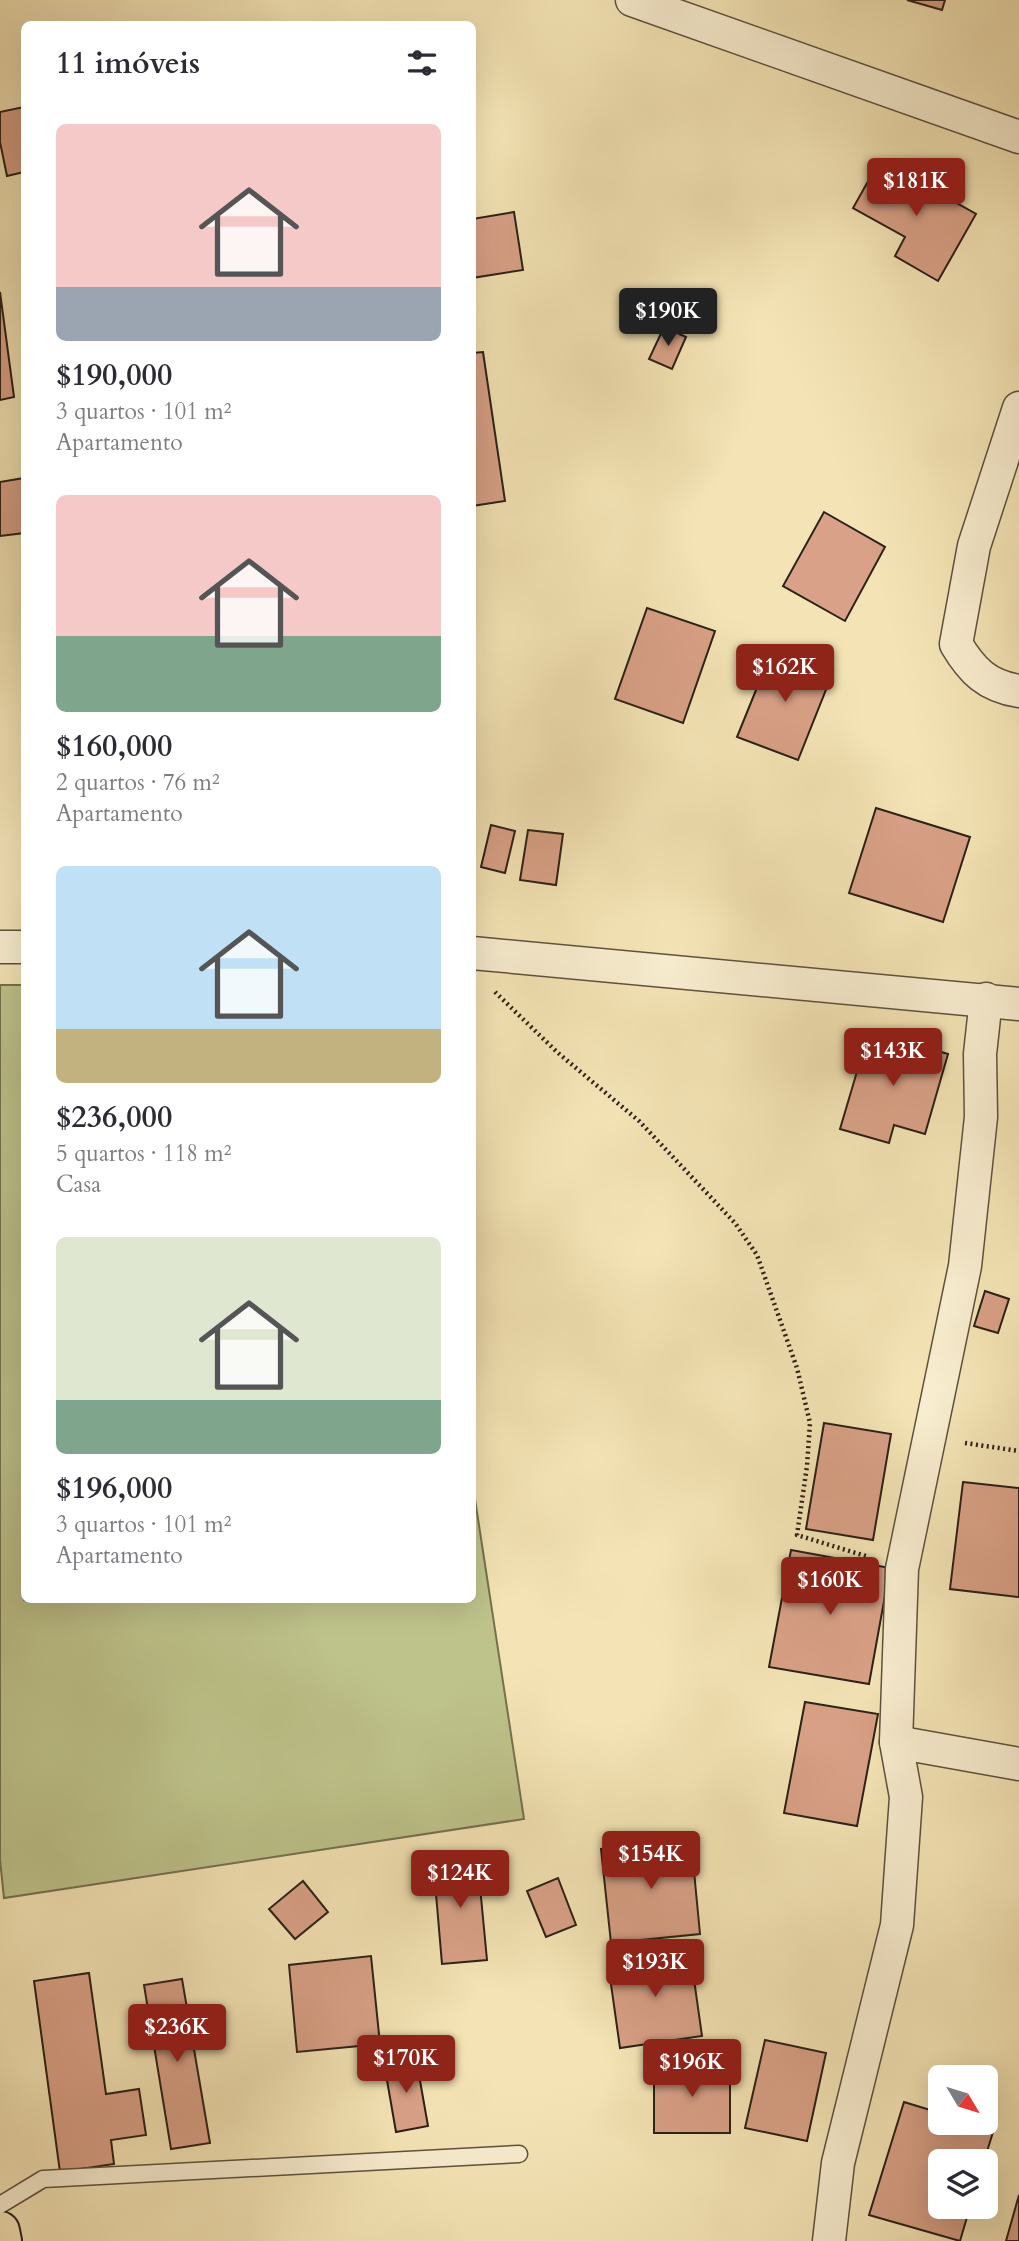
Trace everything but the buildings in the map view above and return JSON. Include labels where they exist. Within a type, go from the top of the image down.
[{"type":"main road","points":[[0,2231],[2,2241]]},
{"type":"street","points":[[632,0],[1019,137]]},
{"type":"street","points":[[1019,408],[974,546],[956,644],[971,669],[997,688],[1019,691]]},
{"type":"street","points":[[0,947],[21,947]]},
{"type":"street","points":[[476,953],[1019,1004]]},
{"type":"street","points":[[829,2241],[838,2163],[897,1925],[906,1797],[895,1742],[902,1569],[965,1266],[981,1117],[981,1054],[986,999]]},
{"type":"street","points":[[895,1742],[1019,1764]]},
{"type":"lane","points":[[0,2205],[43,2179],[519,2154]]},
{"type":"path","points":[[493,991],[557,1052],[639,1121],[735,1223],[757,1255],[797,1368],[810,1423],[797,1535],[902,1569]]},
{"type":"path","points":[[929,1440],[1019,1451]]},
{"type":"green space","points":[[0,985],[21,985],[21,1603],[476,1603],[476,1506],[524,1819],[4,1898],[0,1860]]}]
